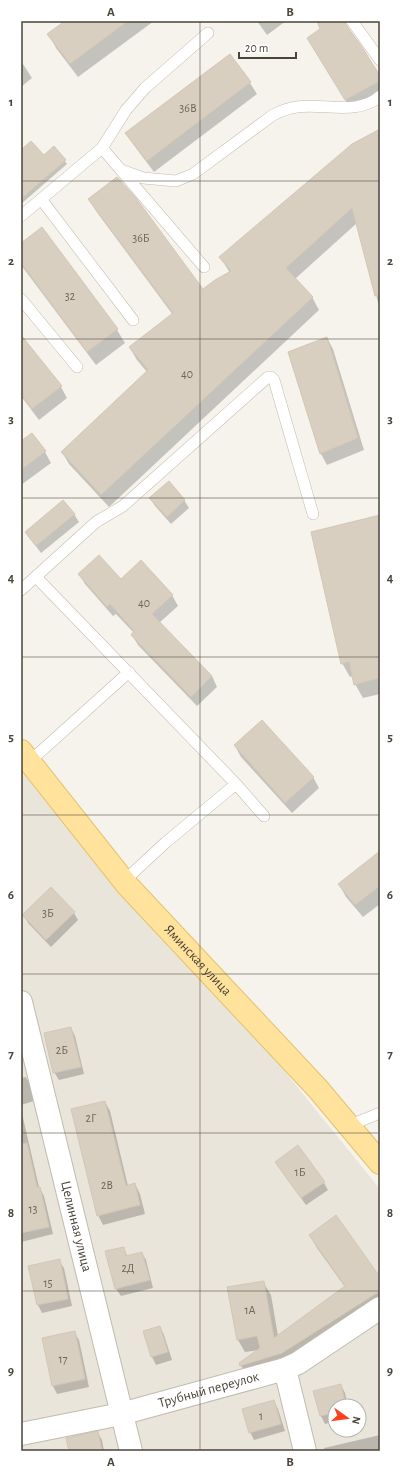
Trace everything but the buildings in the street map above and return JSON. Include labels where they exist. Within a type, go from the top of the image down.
[{"type":"main road","name":"Яминская улица","points":[[25,756],[124,881],[318,1090],[380,1163]]},
{"type":"street","name":"Целинная улица","points":[[21,1002],[131,1451]]},
{"type":"street","name":"Трубный переулок","points":[[21,1434],[121,1414],[285,1369],[298,1363],[380,1308]]},
{"type":"street","points":[[285,1369],[305,1451]]},
{"type":"lane","points":[[352,21],[380,60]]},
{"type":"lane","points":[[21,216],[102,148],[126,110],[145,88],[208,33]]},
{"type":"lane","points":[[121,170],[143,178],[176,181],[193,174],[274,115],[285,110],[297,106],[341,108],[362,106],[376,100],[380,96]]},
{"type":"lane","points":[[102,148],[204,267]]},
{"type":"lane","points":[[42,199],[133,320]]},
{"type":"lane","points":[[21,299],[77,367]]},
{"type":"lane","points":[[21,590],[96,522],[123,506],[268,377],[271,377],[274,380],[313,514]]},
{"type":"lane","points":[[36,576],[236,784],[264,816]]},
{"type":"lane","points":[[25,756],[129,672]]},
{"type":"lane","points":[[124,881],[165,843],[236,784]]},
{"type":"lane","points":[[348,1126],[380,1113]]},
{"type":"shaded area","points":[[21,746],[380,1189],[380,1451],[21,1451]]}]
